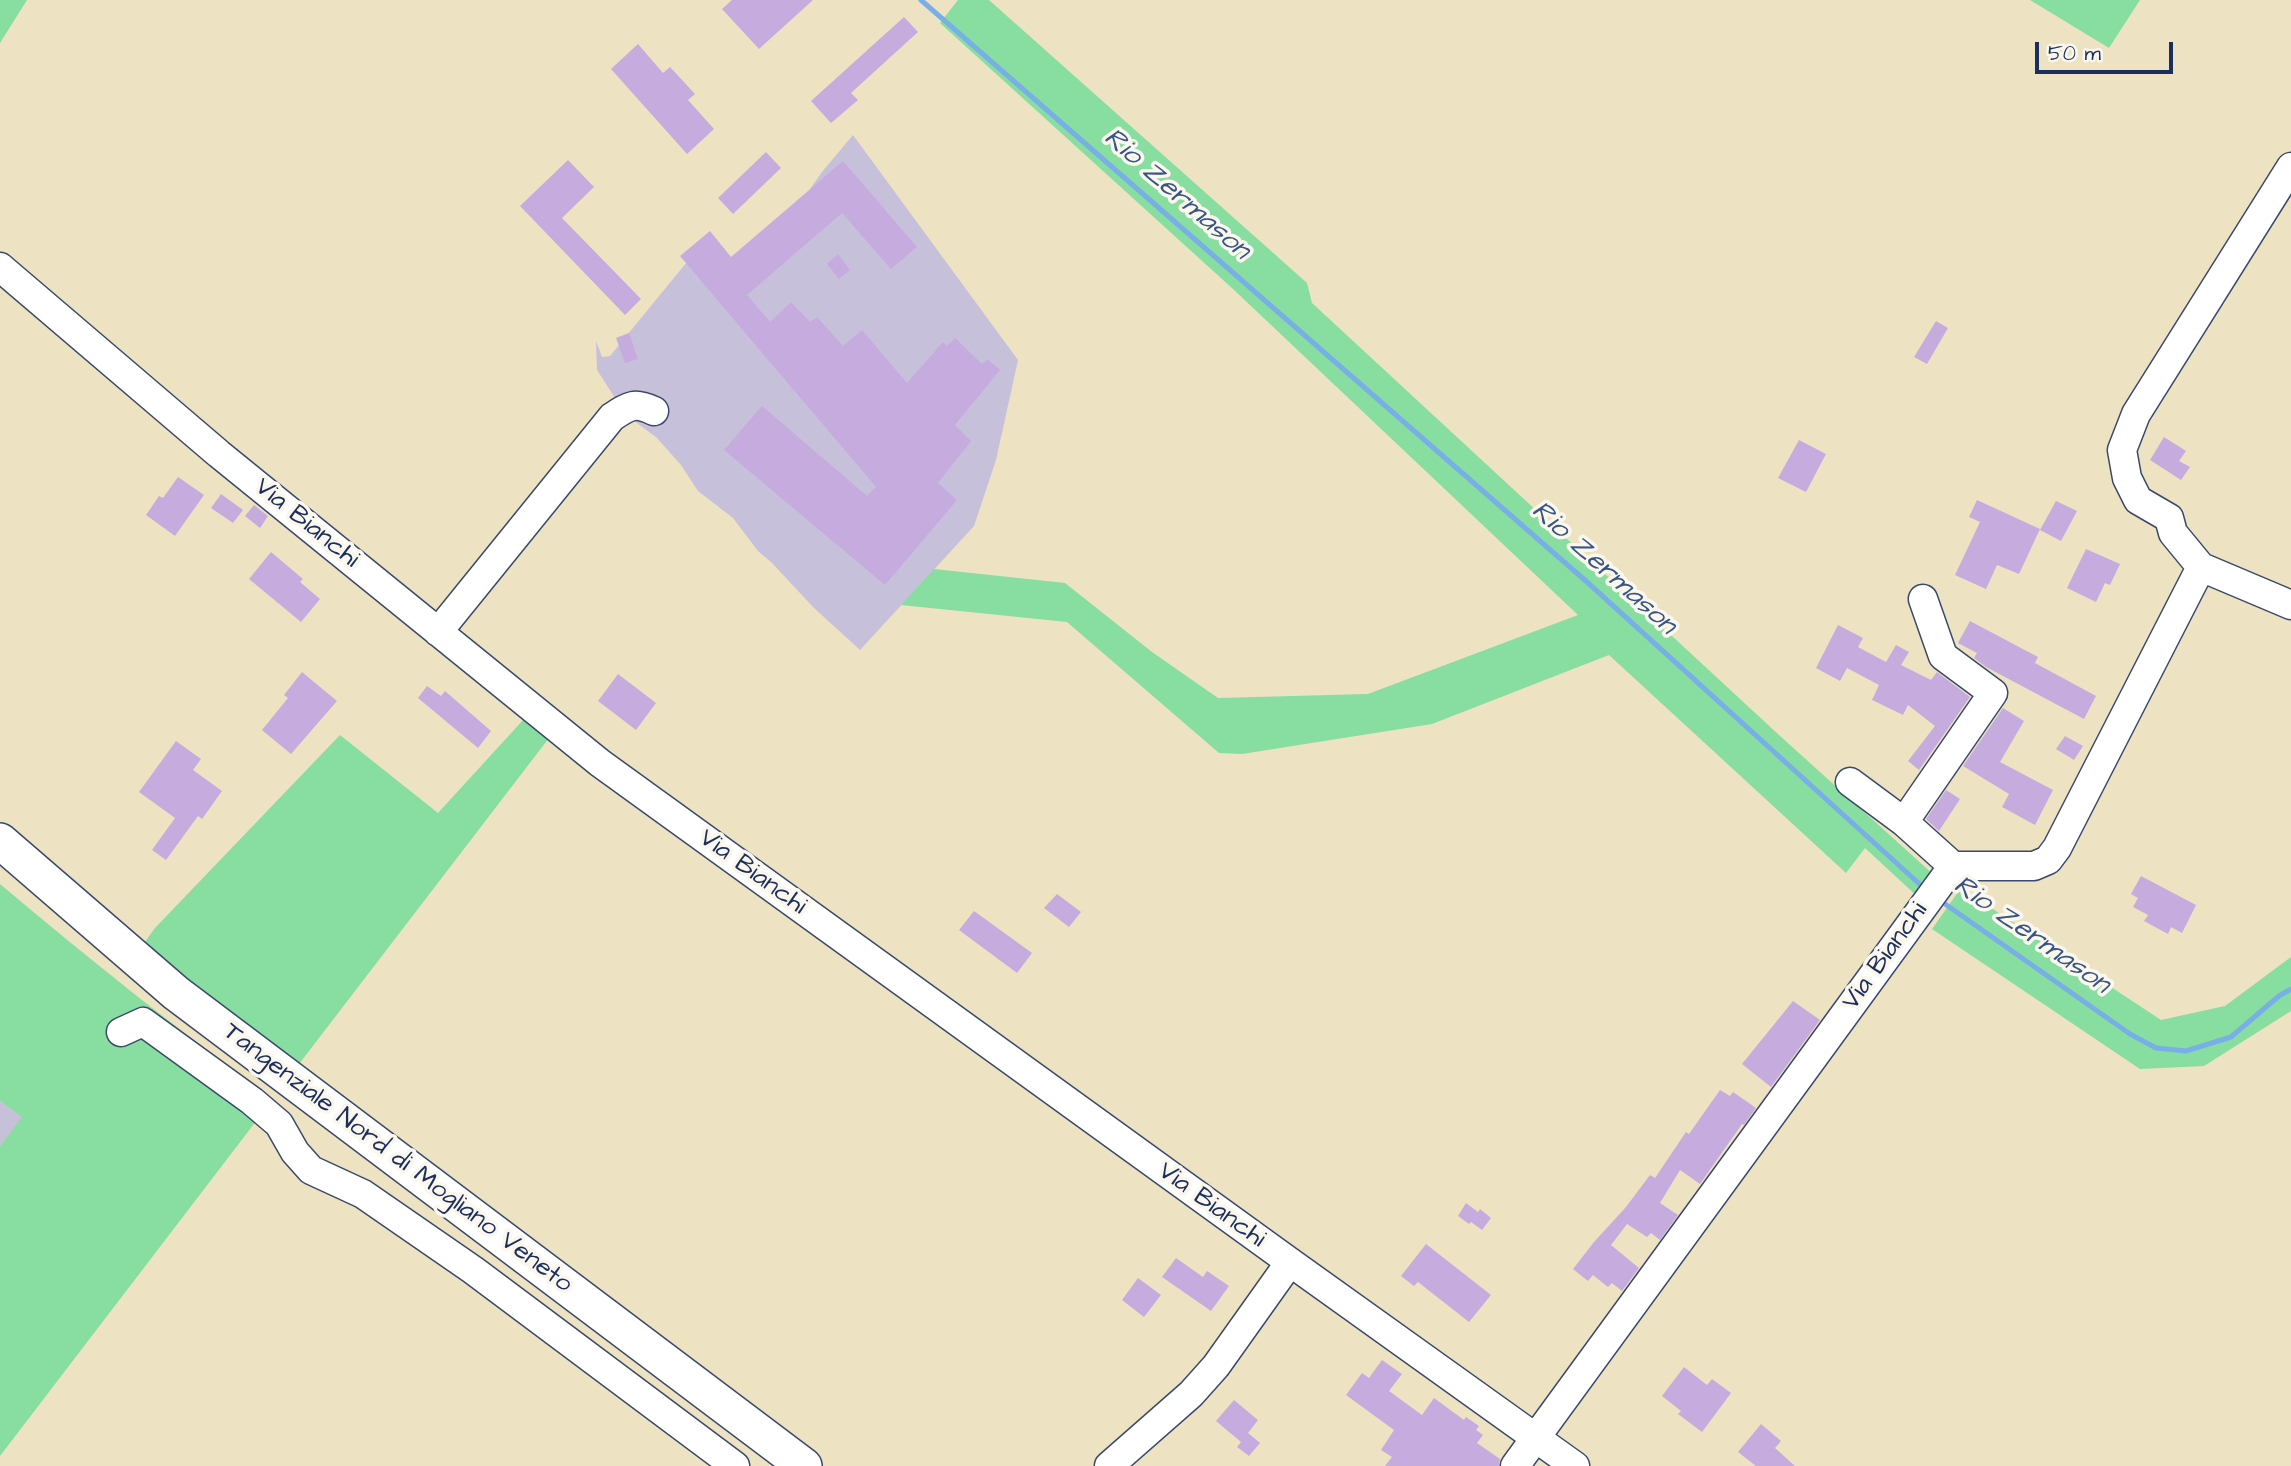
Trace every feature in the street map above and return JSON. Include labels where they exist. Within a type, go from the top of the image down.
[{"type":"main road","name":"Tangenziale Nord di Mogliano Veneto","points":[[0,841],[176,993],[804,1466]]},
{"type":"street","points":[[2291,167],[2136,414],[2122,450],[2127,478],[2138,500],[2169,517],[2173,533],[2202,566],[2291,605]]},
{"type":"street","name":"Via Bianchi","points":[[0,267],[219,454],[600,763],[1575,1466]]},
{"type":"street","points":[[438,632],[612,417],[627,407],[640,404],[654,411]]},
{"type":"street","points":[[1850,782],[1904,822],[1948,872],[2034,866],[2048,860],[2057,848],[2202,566]]},
{"type":"street","points":[[1904,822],[1993,693],[1943,656],[1923,599]]},
{"type":"street","name":"Via Bianchi","points":[[1515,1466],[1948,872]]},
{"type":"street","points":[[121,1032],[143,1022],[279,1124],[295,1152],[311,1170],[363,1194],[429,1239],[735,1466]]},
{"type":"street","points":[[1109,1466],[1191,1394],[1290,1262]]},
{"type":"shaded area","points":[[853,135],[1018,360],[996,460],[974,526],[860,650],[758,551],[733,518],[698,491],[681,465],[656,437],[626,415],[597,370],[596,341],[602,357],[610,356],[705,240],[742,277],[764,255],[822,172]]},
{"type":"shaded area","points":[[0,1101],[23,1117],[0,1146]]},
{"type":"green space","points":[[0,0],[27,0],[0,43]]},
{"type":"green space","points":[[958,0],[989,0],[1307,283],[1312,303],[1935,876],[1919,898],[1865,848],[1846,873],[1609,655],[1432,724],[1242,754],[1219,753],[1067,622],[901,605],[934,569],[1065,583],[1152,652],[1218,698],[1368,694],[1578,615],[1233,289],[940,23]]},
{"type":"green space","points":[[2030,0],[2140,0],[2109,48]]},
{"type":"green space","points":[[524,719],[549,738],[296,1068],[142,946],[155,928],[340,735],[438,813]]},
{"type":"green space","points":[[0,884],[135,994],[273,1099],[0,1456],[0,1146],[22,1117],[0,1101]]},
{"type":"green space","points":[[1961,888],[2161,1020],[2225,1006],[2291,957],[2291,1011],[2204,1066],[2140,1069],[1932,929]]},
{"type":"building","points":[[732,0],[813,0],[759,49],[722,9]]},
{"type":"building","points":[[904,17],[918,32],[851,93],[858,100],[831,123],[811,101]]},
{"type":"building","points":[[638,44],[663,73],[670,67],[695,94],[688,100],[714,129],[687,154],[611,69]]},
{"type":"building","points":[[766,152],[781,168],[733,214],[718,198]]},
{"type":"building","points":[[568,160],[594,187],[562,218],[641,299],[625,315],[520,206]]},
{"type":"building","points":[[843,161],[917,247],[891,269],[842,213],[747,295],[770,322],[791,302],[810,322],[817,317],[843,346],[862,330],[907,383],[943,342],[947,346],[955,338],[982,364],[987,359],[1000,370],[955,425],[971,441],[938,483],[957,500],[885,585],[724,450],[762,406],[867,496],[876,487],[680,256],[710,231],[731,257]]},
{"type":"building","points":[[838,254],[850,270],[839,279],[827,264]]},
{"type":"building","points":[[1936,321],[1948,328],[1927,364],[1914,357]]},
{"type":"building","points":[[629,333],[638,359],[625,363],[616,338]]},
{"type":"building","points":[[2164,437],[2186,451],[2179,461],[2190,467],[2181,480],[2150,460]]},
{"type":"building","points":[[1799,440],[1826,454],[1806,492],[1778,478]]},
{"type":"building","points":[[178,477],[204,495],[175,536],[146,515],[159,496],[163,498]]},
{"type":"building","points":[[221,494],[243,510],[233,523],[211,508]]},
{"type":"building","points":[[1977,500],[2040,529],[2019,574],[1997,565],[1986,589],[1955,575],[1980,522],[1969,517]]},
{"type":"building","points":[[2056,501],[2077,511],[2061,541],[2040,530]]},
{"type":"building","points":[[254,505],[268,516],[260,528],[245,516]]},
{"type":"building","points":[[2086,549],[2120,564],[2110,585],[2105,583],[2096,602],[2067,588]]},
{"type":"building","points":[[271,552],[303,579],[300,582],[320,599],[301,622],[249,579]]},
{"type":"building","points":[[1970,621],[2038,657],[2035,663],[2096,696],[2084,719],[1974,658],[1977,653],[1958,643]]},
{"type":"building","points":[[1838,625],[1863,638],[1858,647],[1886,662],[1896,645],[1909,652],[1901,665],[1931,680],[1937,672],[1970,697],[1919,770],[1908,761],[1935,726],[1908,705],[1903,715],[1872,700],[1879,685],[1847,668],[1840,681],[1816,668]]},
{"type":"building","points":[[302,672],[337,701],[291,754],[262,730],[288,698],[284,695]]},
{"type":"building","points":[[618,674],[656,703],[636,730],[598,701]]},
{"type":"building","points":[[427,686],[441,696],[445,691],[491,731],[478,748],[418,698]]},
{"type":"building","points":[[2003,708],[2024,721],[2000,762],[2053,790],[2035,825],[2002,807],[2009,794],[1963,766]]},
{"type":"building","points":[[2065,736],[2083,746],[2074,760],[2056,749]]},
{"type":"building","points":[[176,741],[201,759],[193,770],[222,791],[202,819],[198,816],[166,860],[152,850],[175,818],[139,792]]},
{"type":"building","points":[[1946,790],[1960,799],[1939,831],[1926,819]]},
{"type":"building","points":[[2141,876],[2196,905],[2182,933],[2171,927],[2168,934],[2144,921],[2148,915],[2133,907],[2138,898],[2131,894]]},
{"type":"building","points":[[1057,894],[1081,912],[1069,927],[1044,908]]},
{"type":"building","points":[[974,911],[1032,953],[1017,973],[959,930]]},
{"type":"building","points":[[1793,1001],[1820,1020],[1771,1087],[1742,1064]]},
{"type":"building","points":[[1720,1090],[1730,1096],[1733,1092],[1756,1108],[1700,1184],[1680,1170],[1660,1203],[1678,1215],[1660,1240],[1651,1233],[1647,1237],[1627,1224],[1611,1245],[1639,1268],[1622,1291],[1612,1283],[1608,1287],[1593,1275],[1588,1281],[1573,1269],[1650,1175],[1655,1178],[1686,1132],[1689,1134]]},
{"type":"building","points":[[1466,1203],[1491,1218],[1482,1230],[1458,1216]]},
{"type":"building","points":[[1426,1244],[1491,1295],[1469,1322],[1418,1282],[1414,1286],[1401,1276]]},
{"type":"building","points":[[1176,1258],[1203,1277],[1207,1271],[1229,1286],[1211,1311],[1162,1277]]},
{"type":"building","points":[[1138,1278],[1161,1295],[1144,1317],[1122,1300]]},
{"type":"building","points":[[1382,1360],[1402,1374],[1389,1391],[1422,1415],[1434,1398],[1464,1420],[1466,1417],[1479,1426],[1476,1430],[1483,1435],[1477,1443],[1500,1459],[1499,1466],[1385,1466],[1392,1457],[1381,1450],[1394,1430],[1346,1395],[1362,1373],[1369,1378]]},
{"type":"building","points":[[1684,1367],[1707,1385],[1712,1379],[1731,1393],[1702,1432],[1678,1414],[1681,1411],[1662,1396]]},
{"type":"building","points":[[1234,1400],[1258,1420],[1248,1433],[1260,1443],[1249,1456],[1237,1447],[1241,1442],[1216,1421]]},
{"type":"building","points":[[1761,1424],[1781,1441],[1775,1448],[1795,1466],[1756,1466],[1738,1452]]},
{"type":"waterway","name":"Rio Zermason","points":[[921,0],[1587,582],[1925,889]]},
{"type":"waterway","name":"Rio Zermason","points":[[1938,899],[2130,1034],[2156,1048],[2186,1051],[2231,1037],[2291,989]]}]
